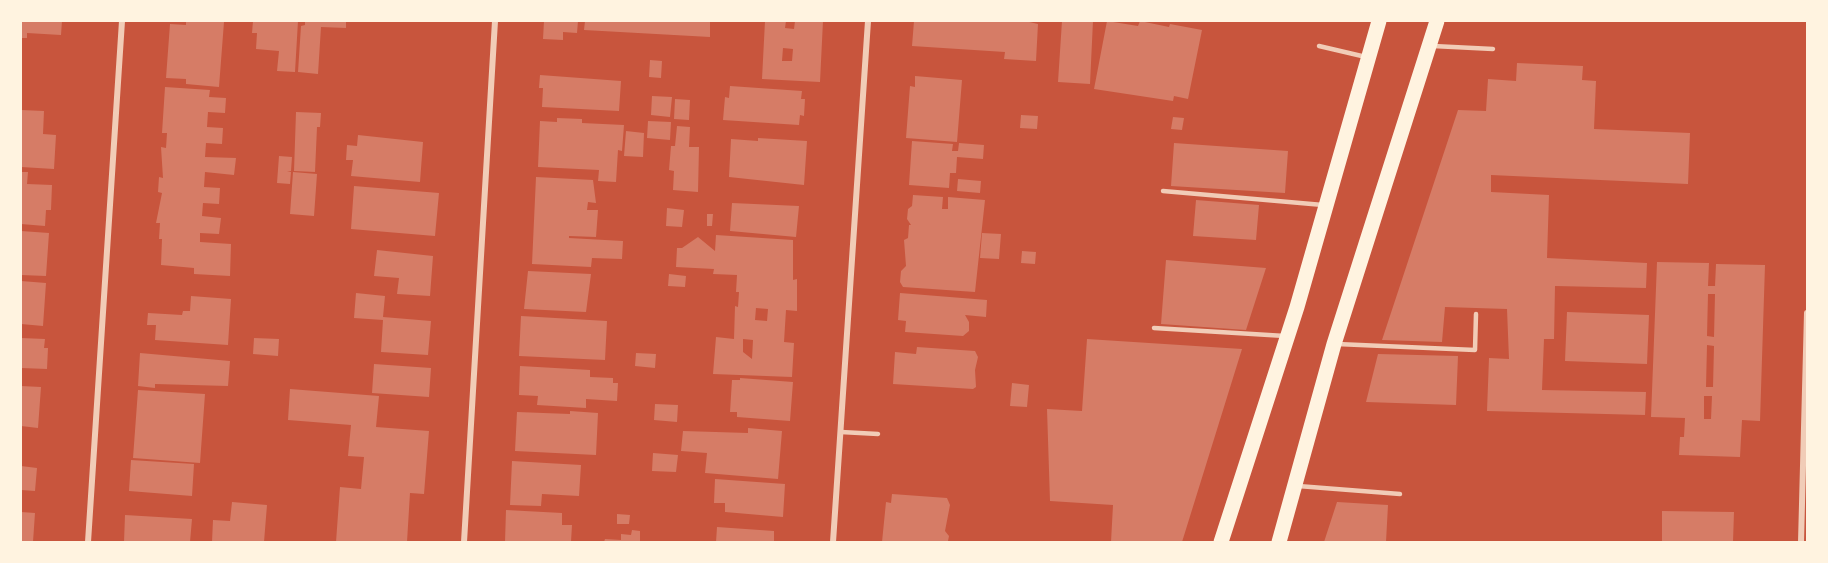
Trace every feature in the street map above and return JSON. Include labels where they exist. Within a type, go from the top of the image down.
[{"type":"main road","points":[[1221,542],[1287,336],[1379,21]]},
{"type":"main road","points":[[1279,542],[1334,344],[1437,21]]},
{"type":"street","points":[[88,542],[122,21]]},
{"type":"street","points":[[464,542],[495,21]]},
{"type":"street","points":[[833,542],[868,21]]},
{"type":"street","points":[[1801,542],[1807,313]]},
{"type":"lane","points":[[1319,46],[1368,58]]},
{"type":"lane","points":[[1429,46],[1493,49]]},
{"type":"lane","points":[[1163,191],[1326,205]]},
{"type":"lane","points":[[1334,344],[1475,350],[1476,314]]},
{"type":"lane","points":[[1154,328],[1287,336]]},
{"type":"lane","points":[[841,432],[878,434]]},
{"type":"lane","points":[[1296,486],[1400,494]]},
{"type":"building","points":[[21,21],[62,21],[61,35],[27,33],[27,38],[21,38]]},
{"type":"building","points":[[186,21],[224,22],[219,87],[186,84],[186,79],[166,78],[170,24],[186,25]]},
{"type":"building","points":[[253,21],[298,21],[295,72],[277,71],[279,51],[256,49],[257,33],[252,33]]},
{"type":"building","points":[[305,21],[346,21],[346,28],[321,27],[318,74],[298,72],[301,26],[305,25]]},
{"type":"building","points":[[544,21],[578,21],[577,33],[563,32],[563,40],[543,39]]},
{"type":"building","points":[[585,21],[710,21],[710,37],[584,30]]},
{"type":"building","points":[[765,21],[786,21],[785,28],[794,29],[795,21],[823,21],[820,82],[762,79]],"holes":[[[783,48],[793,49],[792,61],[782,61]]]},
{"type":"building","points":[[914,21],[1025,21],[1038,24],[1036,61],[1004,59],[1005,52],[912,46]]},
{"type":"building","points":[[1062,21],[1093,21],[1090,84],[1058,82]]},
{"type":"building","points":[[1107,21],[1138,26],[1140,21],[1202,30],[1188,99],[1174,96],[1173,101],[1094,89]]},
{"type":"building","points":[[650,60],[662,61],[661,78],[649,77]]},
{"type":"building","points":[[1517,63],[1583,66],[1582,80],[1596,81],[1594,129],[1690,133],[1688,184],[1491,175],[1491,192],[1549,195],[1547,258],[1647,263],[1646,288],[1555,286],[1554,339],[1544,339],[1542,390],[1646,392],[1645,415],[1487,411],[1489,358],[1509,359],[1507,309],[1445,307],[1442,342],[1382,340],[1458,110],[1486,111],[1488,79],[1516,81]]},
{"type":"building","points":[[540,75],[621,81],[619,111],[542,107],[543,88],[539,88]]},
{"type":"building","points":[[915,76],[962,80],[957,142],[906,138],[910,86],[915,87]]},
{"type":"building","points":[[730,86],[802,91],[801,99],[805,99],[804,116],[800,115],[799,125],[723,120],[725,97],[729,98]]},
{"type":"building","points":[[165,87],[210,90],[209,97],[226,98],[225,113],[208,112],[207,127],[223,128],[222,144],[206,143],[205,157],[236,158],[234,175],[205,172],[204,187],[220,188],[219,204],[203,203],[202,216],[221,218],[219,234],[200,233],[200,242],[231,244],[230,276],[194,274],[194,268],[161,265],[162,239],[159,239],[160,223],[156,223],[162,193],[158,192],[159,177],[163,178],[161,147],[166,148],[167,133],[162,133]]},
{"type":"building","points":[[652,96],[672,97],[670,117],[651,115]]},
{"type":"building","points":[[675,99],[690,100],[689,120],[674,119]]},
{"type":"building","points":[[21,110],[44,111],[43,134],[56,135],[54,169],[21,167]]},
{"type":"building","points":[[296,112],[321,113],[320,127],[317,127],[315,172],[294,171]]},
{"type":"building","points":[[1021,115],[1038,116],[1037,129],[1020,128]]},
{"type":"building","points":[[1173,117],[1184,118],[1182,130],[1171,129]]},
{"type":"building","points":[[557,118],[582,119],[582,123],[624,125],[622,151],[618,150],[616,182],[598,181],[599,170],[538,167],[540,121],[557,122]]},
{"type":"building","points":[[648,121],[671,122],[670,140],[647,138]]},
{"type":"building","points":[[677,126],[690,127],[689,147],[699,147],[698,192],[673,190],[674,171],[669,170],[671,146],[675,146]]},
{"type":"building","points":[[626,131],[644,133],[643,157],[624,156]]},
{"type":"building","points":[[358,135],[423,142],[420,182],[351,176],[353,160],[346,160],[347,145],[357,146]]},
{"type":"building","points":[[758,138],[807,141],[804,185],[729,177],[731,139],[758,141]]},
{"type":"building","points":[[912,141],[953,144],[952,151],[958,151],[959,143],[984,145],[983,159],[957,157],[956,173],[950,173],[949,188],[909,185]]},
{"type":"building","points":[[1174,143],[1288,151],[1285,193],[1171,186]]},
{"type":"building","points":[[279,156],[292,157],[291,171],[287,171],[291,172],[290,184],[277,183]]},
{"type":"building","points":[[21,172],[28,172],[27,184],[52,185],[51,210],[46,210],[45,226],[21,224]]},
{"type":"building","points":[[293,172],[317,174],[314,216],[290,214]]},
{"type":"building","points":[[536,177],[593,180],[596,203],[588,202],[587,210],[598,210],[596,237],[569,236],[569,238],[623,241],[622,259],[592,258],[591,267],[532,264]]},
{"type":"building","points":[[958,179],[981,181],[980,193],[957,191]]},
{"type":"building","points":[[354,186],[439,193],[435,236],[351,229]]},
{"type":"building","points":[[913,195],[943,197],[942,209],[948,209],[948,197],[985,200],[975,292],[903,287],[900,282],[901,271],[906,266],[904,240],[908,238],[909,225],[911,225],[907,219]]},
{"type":"building","points":[[1196,200],[1259,205],[1256,240],[1193,236]]},
{"type":"building","points":[[732,203],[799,206],[796,237],[730,231]]},
{"type":"building","points":[[667,208],[684,210],[682,227],[666,226]]},
{"type":"building","points":[[707,214],[713,214],[712,226],[707,226]]},
{"type":"building","points":[[21,231],[49,233],[46,276],[21,275]]},
{"type":"building","points":[[982,233],[1001,234],[999,259],[980,258]]},
{"type":"building","points":[[716,235],[793,240],[793,280],[797,279],[797,311],[786,310],[784,342],[794,343],[792,377],[713,374],[716,337],[734,339],[735,306],[738,307],[739,292],[736,292],[737,275],[713,274],[714,269],[676,267],[677,248],[682,248],[698,237],[715,251]],"holes":[[[756,308],[768,309],[767,321],[755,320]],[[743,339],[753,340],[752,359],[743,352]]]},
{"type":"building","points":[[377,250],[433,256],[430,296],[397,294],[399,278],[374,276]]},
{"type":"building","points":[[1022,251],[1036,252],[1035,264],[1021,263]]},
{"type":"building","points":[[1166,260],[1266,268],[1246,330],[1161,324]]},
{"type":"building","points":[[1657,262],[1709,263],[1708,286],[1715,286],[1716,264],[1765,265],[1760,421],[1742,420],[1740,457],[1679,455],[1680,437],[1684,437],[1685,418],[1651,417]],"holes":[[[1708,294],[1715,294],[1714,337],[1707,336]],[[1707,345],[1714,346],[1713,387],[1706,387]],[[1704,396],[1712,396],[1711,419],[1704,419]]]},
{"type":"building","points":[[528,271],[591,274],[586,312],[524,309]]},
{"type":"building","points":[[669,274],[686,276],[685,287],[668,286]]},
{"type":"building","points":[[21,281],[46,283],[43,326],[21,324]]},
{"type":"building","points":[[356,293],[385,296],[383,317],[431,321],[428,355],[381,352],[383,320],[354,318]]},
{"type":"building","points":[[900,293],[987,300],[986,317],[965,315],[969,322],[969,331],[963,336],[905,332],[906,321],[898,320]]},
{"type":"building","points":[[191,296],[231,299],[228,345],[155,340],[156,325],[147,325],[148,313],[182,315],[183,311],[190,311]]},
{"type":"building","points":[[1567,312],[1649,315],[1647,364],[1565,361]]},
{"type":"building","points":[[521,316],[607,321],[605,360],[519,356]]},
{"type":"building","points":[[21,338],[45,339],[44,348],[48,348],[47,369],[21,368]]},
{"type":"building","points":[[254,338],[279,339],[278,356],[253,354]]},
{"type":"building","points":[[1087,339],[1242,349],[1182,542],[1111,542],[1113,505],[1050,501],[1047,409],[1082,411]]},
{"type":"building","points":[[917,347],[975,351],[978,357],[975,370],[976,387],[973,389],[893,384],[895,352],[916,354]]},
{"type":"building","points":[[140,353],[230,361],[228,386],[155,384],[155,388],[138,386]]},
{"type":"building","points":[[636,353],[656,354],[655,368],[635,366]]},
{"type":"building","points":[[1378,354],[1458,356],[1456,405],[1366,402]]},
{"type":"building","points":[[374,364],[431,368],[429,397],[372,393]]},
{"type":"building","points":[[520,366],[590,370],[590,377],[613,378],[613,383],[618,383],[617,401],[586,399],[586,408],[537,405],[538,396],[519,395]]},
{"type":"building","points":[[740,378],[793,382],[790,421],[737,417],[737,412],[730,412],[732,380],[740,380]]},
{"type":"building","points":[[1012,383],[1029,385],[1027,407],[1010,406]]},
{"type":"building","points":[[21,386],[41,387],[38,428],[21,426]]},
{"type":"building","points":[[290,389],[379,396],[376,427],[429,431],[424,494],[410,493],[407,542],[336,542],[340,487],[361,489],[364,457],[348,456],[351,425],[288,420]]},
{"type":"building","points":[[138,390],[205,394],[200,463],[133,458]]},
{"type":"building","points":[[655,404],[678,405],[677,422],[654,420]]},
{"type":"building","points":[[570,411],[598,413],[596,455],[515,451],[517,412],[570,414]]},
{"type":"building","points":[[748,428],[782,431],[778,479],[705,473],[707,453],[681,451],[683,431],[748,433]]},
{"type":"building","points":[[653,453],[678,455],[676,472],[652,471]]},
{"type":"building","points":[[131,460],[194,464],[192,496],[129,491]]},
{"type":"building","points":[[512,461],[581,465],[579,496],[542,494],[541,506],[510,505]]},
{"type":"building","points":[[21,466],[37,468],[35,491],[21,490]]},
{"type":"building","points":[[715,479],[785,484],[783,517],[725,512],[725,503],[714,503]]},
{"type":"building","points":[[892,494],[947,498],[950,505],[945,531],[949,536],[948,541],[882,542],[886,502],[891,503]]},
{"type":"building","points":[[232,502],[267,505],[264,542],[212,542],[213,520],[230,521]]},
{"type":"building","points":[[1337,502],[1388,505],[1386,542],[1324,542]]},
{"type":"building","points":[[506,510],[562,513],[562,525],[572,525],[571,542],[505,542]]},
{"type":"building","points":[[1662,511],[1734,512],[1733,542],[1662,542]]},
{"type":"building","points":[[21,512],[35,513],[33,542],[21,542]]},
{"type":"building","points":[[617,514],[630,515],[629,524],[617,524]]},
{"type":"building","points":[[125,515],[192,519],[190,542],[124,542]]},
{"type":"building","points":[[717,527],[774,531],[774,542],[716,542]]},
{"type":"building","points":[[632,530],[640,531],[640,542],[604,542],[605,539],[621,540],[621,534],[631,535]]}]
